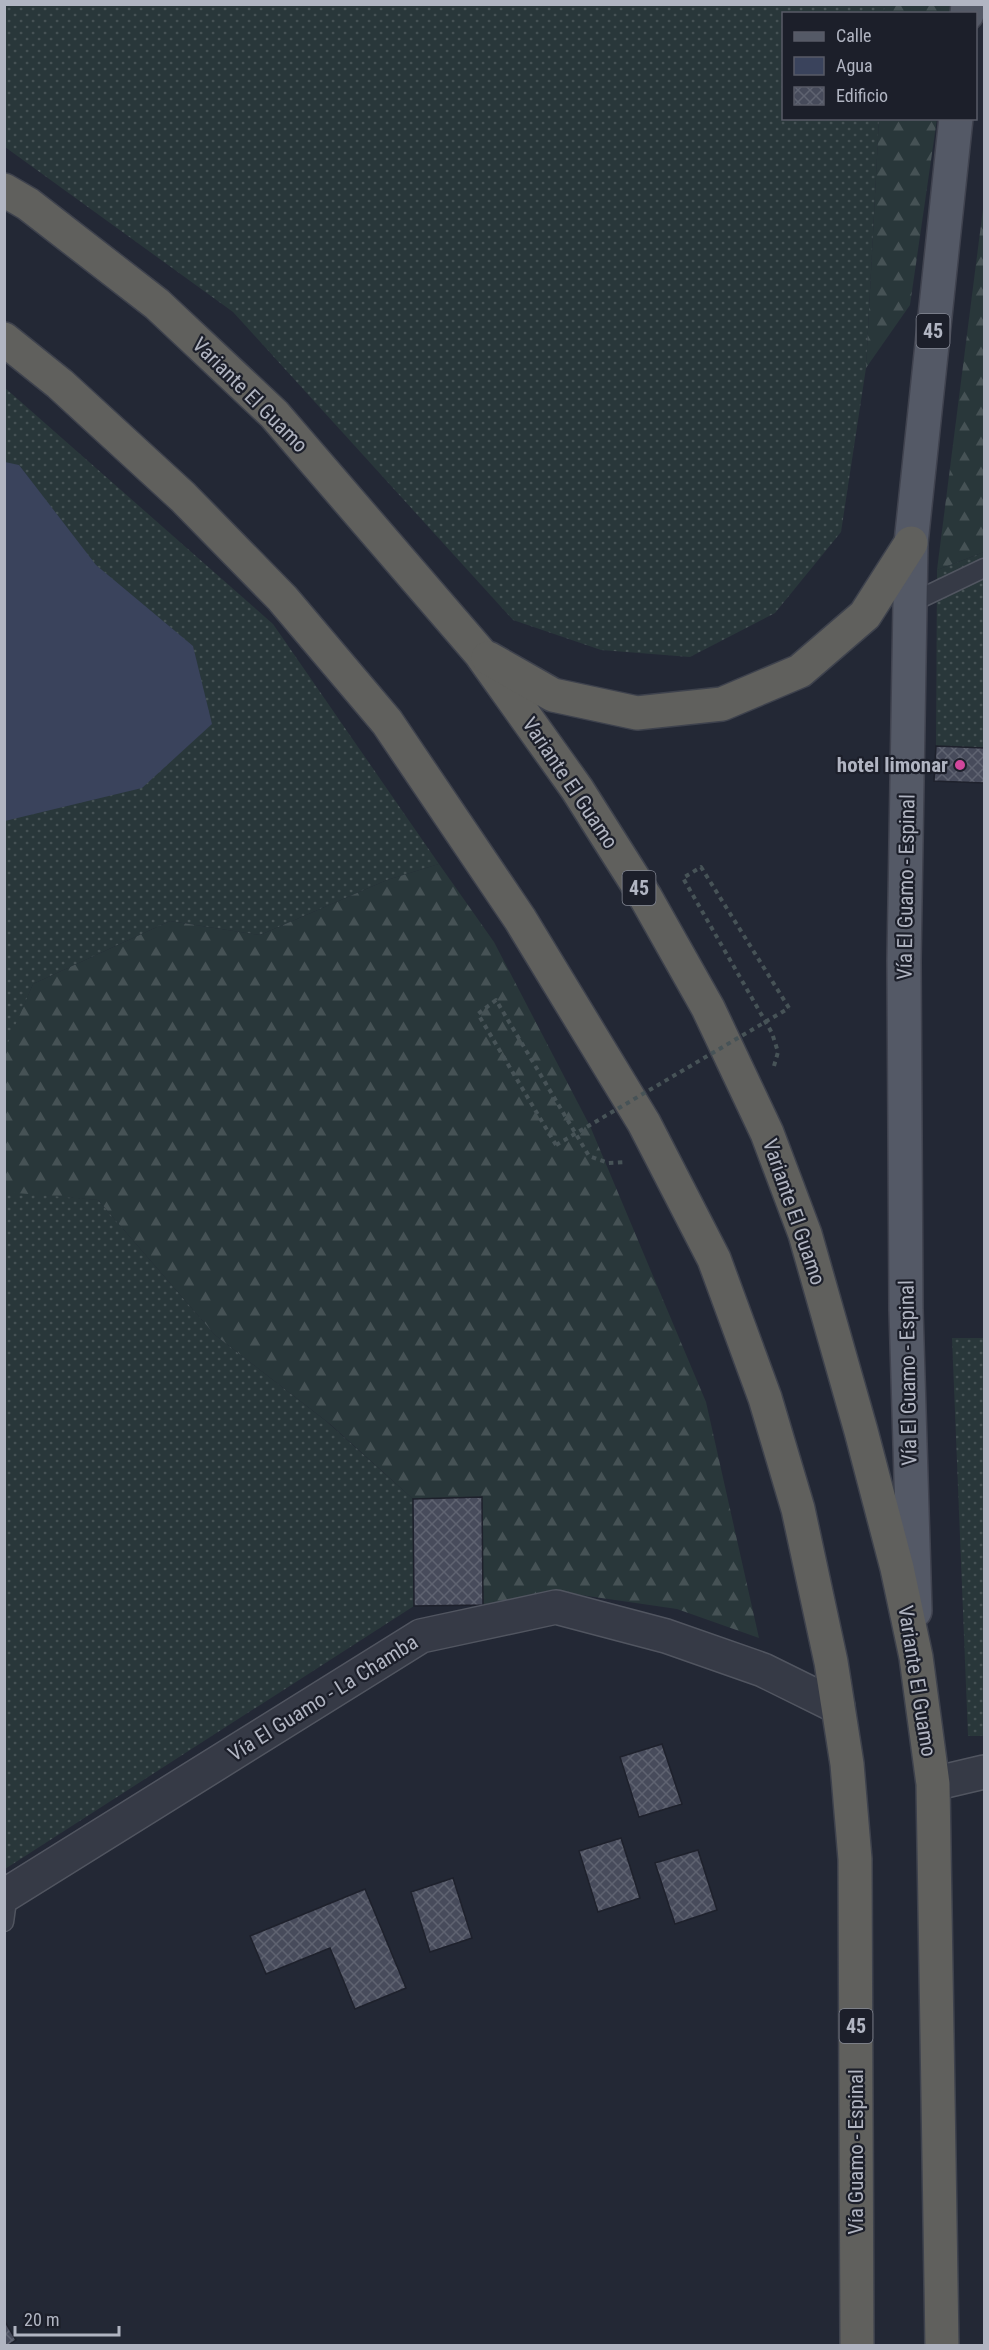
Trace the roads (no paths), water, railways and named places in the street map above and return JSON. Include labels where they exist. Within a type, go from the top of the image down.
[{"type":"highway","name":"Variante El Guamo","points":[[4,190],[28,204],[157,304],[274,414],[480,653],[577,789],[646,898],[708,1008],[753,1103],[805,1234],[897,1568],[916,1657],[933,1784]]},
{"type":"highway","name":"45","points":[[4,339],[60,384],[183,496],[282,598],[387,722],[520,919],[644,1123],[714,1259],[765,1398],[798,1509],[831,1662],[838,1707]]},
{"type":"highway","points":[[480,653],[554,695],[564,698],[637,713],[722,704],[800,671],[865,615],[910,543]]},
{"type":"highway","name":"Vía Guamo - Espinal","points":[[838,1707],[847,1764],[855,1859],[857,2346]]},
{"type":"highway","name":"45","points":[[933,1784],[942,2346]]},
{"type":"main road","name":"Vía El Guamo - Espinal","points":[[916,1657],[906,1275],[904,961],[910,543],[956,120]]},
{"type":"street","name":"Vía El Guamo - La Chamba","points":[[5,1899],[421,1636],[556,1607],[666,1636],[763,1670],[838,1707]]},
{"type":"street","points":[[933,1784],[984,1772]]},
{"type":"lane","points":[[910,603],[984,568]]},
{"type":"water","points":[[5,462],[19,465],[96,565],[193,646],[212,724],[142,788],[5,821]]},
{"type":"place","name":"hotel limonar","points":[[960,765]]}]
